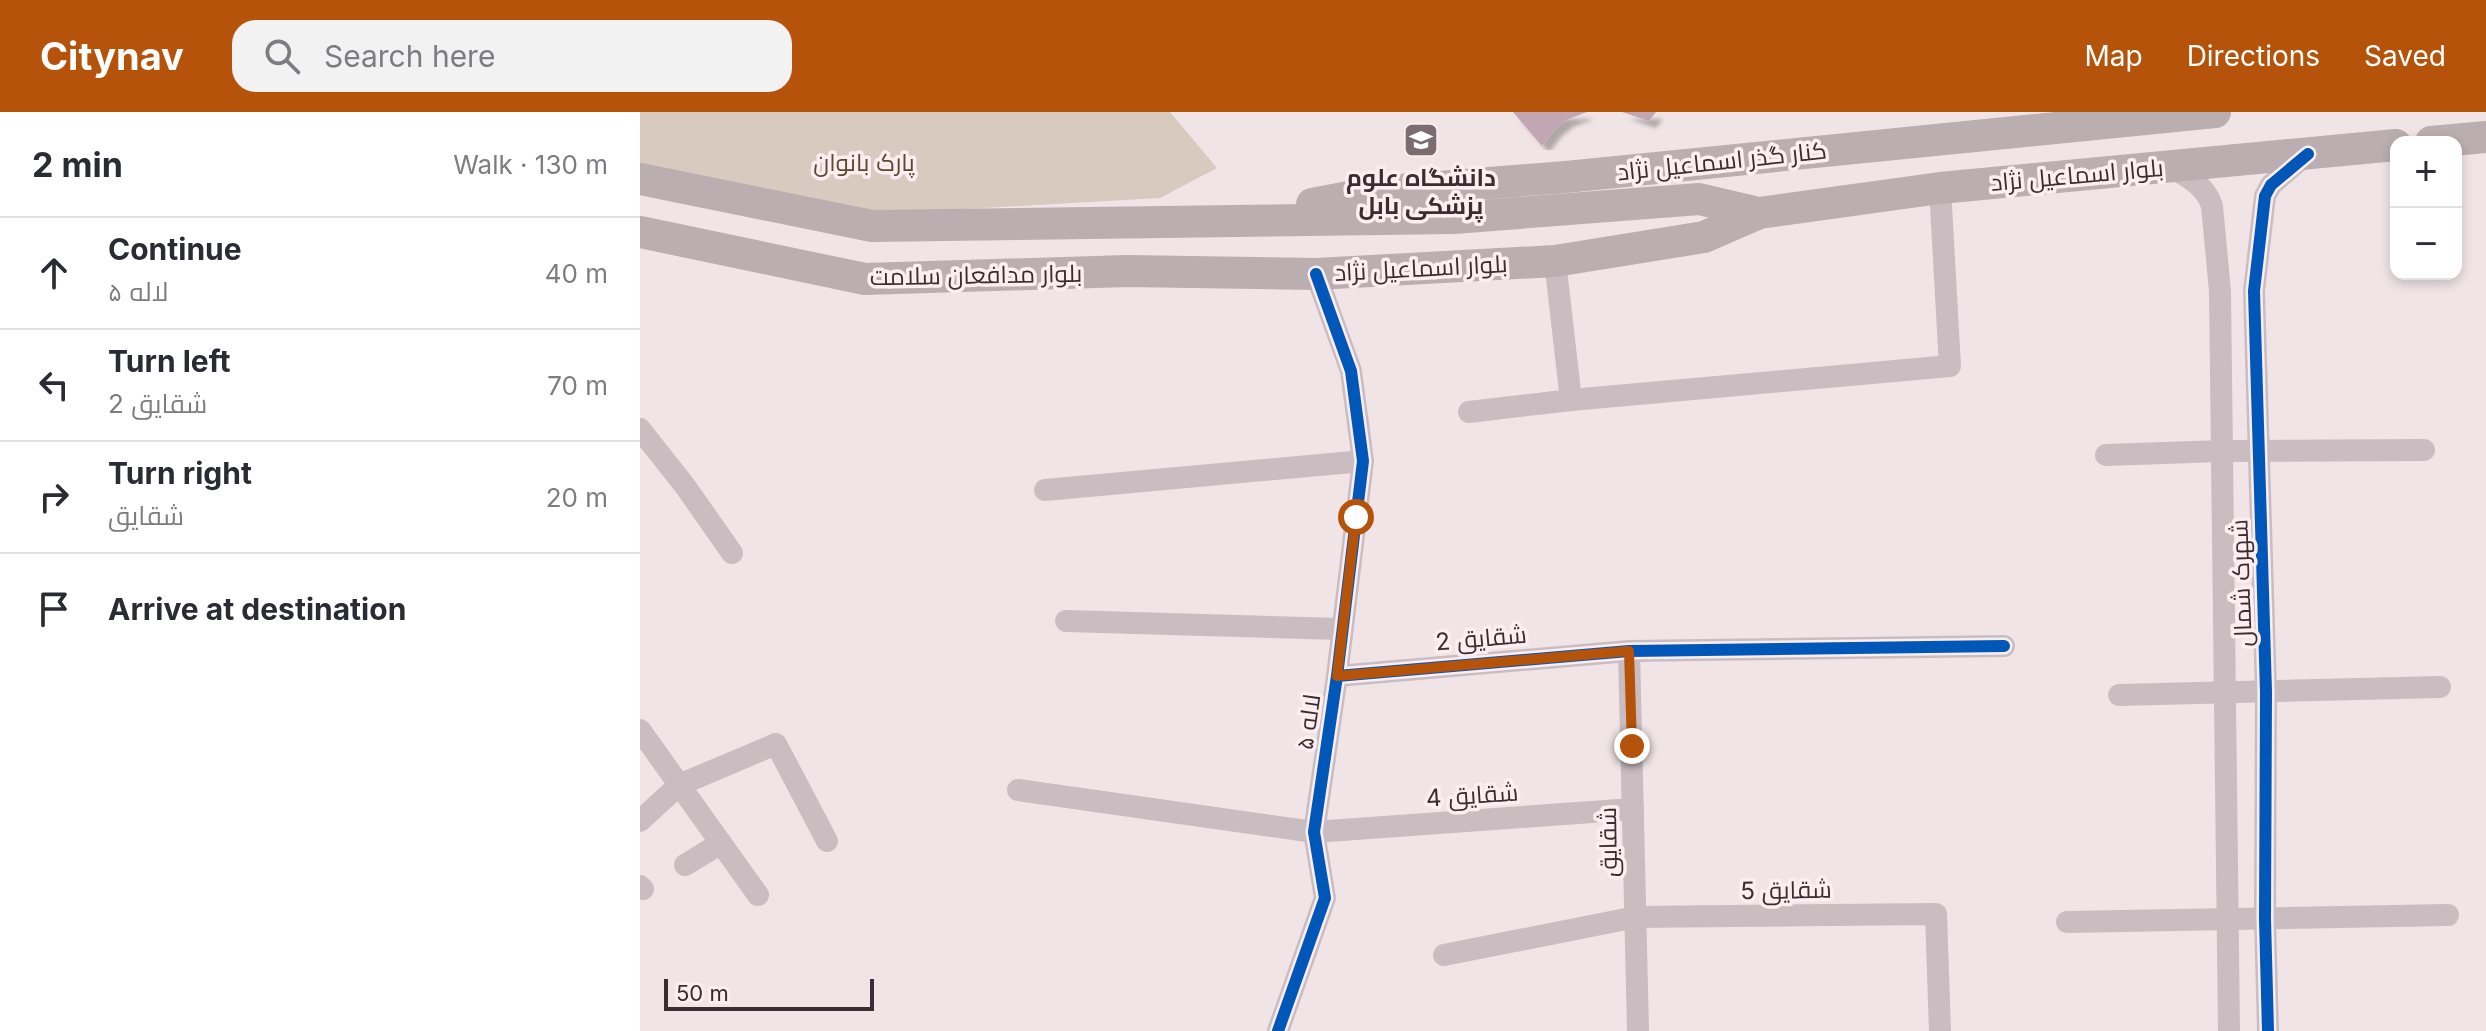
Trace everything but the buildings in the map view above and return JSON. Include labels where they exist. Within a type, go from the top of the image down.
[{"type":"main road","name":"کنار گذر اسماعیل نژاد","points":[[1231,219],[1375,192],[1566,177],[2215,112]]},
{"type":"main road","points":[[2462,139],[2486,137]]},
{"type":"main road","name":"بلوار اسماعیل نژاد","points":[[1316,274],[1555,261],[1704,237],[1759,213],[1940,188],[2390,146]]},
{"type":"main road","points":[[640,179],[872,226],[1231,219]]},
{"type":"main road","name":"بلوار اسماعیل نژاد","points":[[1231,219],[1454,218],[1699,199],[1759,213]]},
{"type":"main road","name":"بلوار مدافعان سلامت","points":[[640,232],[865,279],[1127,271],[1316,274]]},
{"type":"street","name":"شهرک شمال","points":[[2268,1031],[2247,919],[2241,451],[2265,196],[2280,176],[2308,154]]},
{"type":"street","name":"شهرک شمال","points":[[2170,166],[2200,184],[2212,206],[2241,451],[2247,919],[2229,1031]]},
{"type":"street","points":[[1469,412],[1950,366],[1940,188]]},
{"type":"street","points":[[1555,261],[1571,400]]},
{"type":"street","name":"لاله ۵","points":[[1278,1031],[1325,898],[1314,832],[1363,461],[1351,371],[1316,274]]},
{"type":"street","points":[[2220,291],[2254,291]]},
{"type":"street","points":[[640,429],[732,553]]},
{"type":"street","points":[[2106,455],[2424,450]]},
{"type":"street","points":[[1045,490],[1363,461]]},
{"type":"street","points":[[1066,621],[1341,629]]},
{"type":"street","name":"شقايق 2","points":[[1337,676],[1629,651],[2004,646]]},
{"type":"street","name":"شقايق","points":[[1629,651],[1638,1031]]},
{"type":"street","points":[[2119,695],[2440,687]]},
{"type":"street","points":[[642,736],[758,895]]},
{"type":"street","points":[[640,821],[679,785],[776,744],[827,841]]},
{"type":"street","name":"شقايق 4","points":[[1018,790],[1314,832],[1633,809]]},
{"type":"street","points":[[685,865],[721,843]]},
{"type":"street","name":"شقايق 5","points":[[1444,955],[1636,917],[1936,914],[1940,1031]]},
{"type":"street","points":[[2067,922],[2448,915]]},
{"type":"green space","name":"پارک بانوان","points":[[640,112],[1170,112],[1217,168],[1160,198],[861,215],[640,170]]},
{"type":"cycle path","points":[[2268,1031],[2266,692],[2254,291],[2265,196],[2271,185],[2308,154]]},
{"type":"cycle path","points":[[1278,1031],[1325,898],[1314,832],[1363,461],[1351,371],[1316,274]]},
{"type":"cycle path","points":[[1337,676],[1629,651],[2004,646]]},
{"type":"place","name":"دانشگاه علوم پزشکی بابل","points":[[1421,140]]},
{"type":"route","points":[[1356,517],[1337,676],[1629,651],[1632,746]]}]
